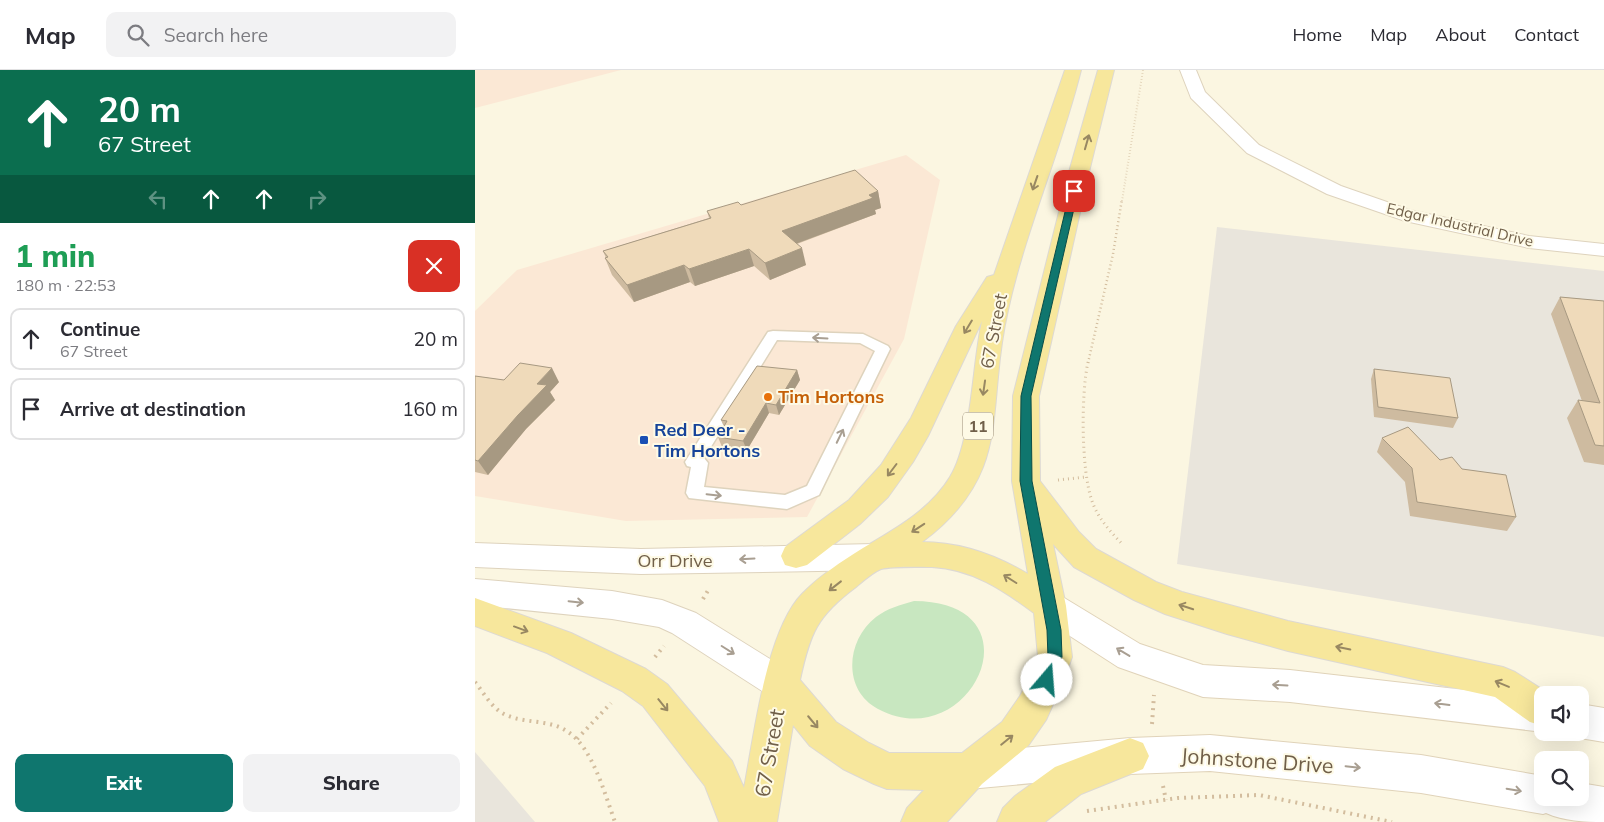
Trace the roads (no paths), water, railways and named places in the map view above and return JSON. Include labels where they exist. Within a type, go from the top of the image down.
[{"type":"main road","name":"67 Street","points":[[757,822],[782,685],[792,646],[804,616],[813,604],[874,557],[930,520],[951,500],[964,479],[976,451],[991,331],[1011,254],[1073,70]]},
{"type":"main road","points":[[921,822],[969,771],[1015,734],[1033,708],[1047,680],[1055,657],[1051,606],[1026,481],[1026,396],[1079,172],[1106,70]]},
{"type":"main road","points":[[796,556],[840,524],[877,490],[902,457],[913,441],[962,338],[1011,254]]},
{"type":"main road","points":[[1026,481],[1068,541],[1085,558],[1145,591],[1176,604],[1288,636],[1503,683],[1534,704]]},
{"type":"main road","points":[[874,557],[939,555],[974,562],[1007,576],[1051,606]]},
{"type":"main road","points":[[475,612],[559,643],[633,680],[655,695],[719,774],[739,822]]},
{"type":"main road","points":[[782,685],[823,734],[856,756],[887,770],[916,772],[969,771]]},
{"type":"main road","points":[[1017,822],[1029,810],[1068,780],[1130,756]]},
{"type":"street","name":"Edgar Industrial Drive","points":[[1188,70],[1197,94],[1253,149],[1334,190],[1405,215],[1529,242],[1604,250]]},
{"type":"street","points":[[475,541],[527,556]]},
{"type":"street","name":"Orr Drive","points":[[475,555],[609,561],[717,561],[796,556],[874,557]]},
{"type":"street","points":[[475,592],[612,605],[662,614],[684,623],[782,685]]},
{"type":"street","points":[[1051,606],[1130,656],[1203,681],[1290,686],[1534,715]]},
{"type":"street","points":[[1589,722],[1604,725]]},
{"type":"street","name":"Johnstone Drive","points":[[969,771],[1130,756],[1210,753],[1421,774],[1534,793]]},
{"type":"street","points":[[1589,804],[1604,806]]},
{"type":"lane","points":[[773,335],[863,340],[883,349],[813,490],[787,502],[695,493],[696,463],[773,335]]},
{"type":"place","name":"Tim Hortons","points":[[768,397]]},
{"type":"place","name":"Red Deer - Tim Hortons","points":[[644,440]]}]
